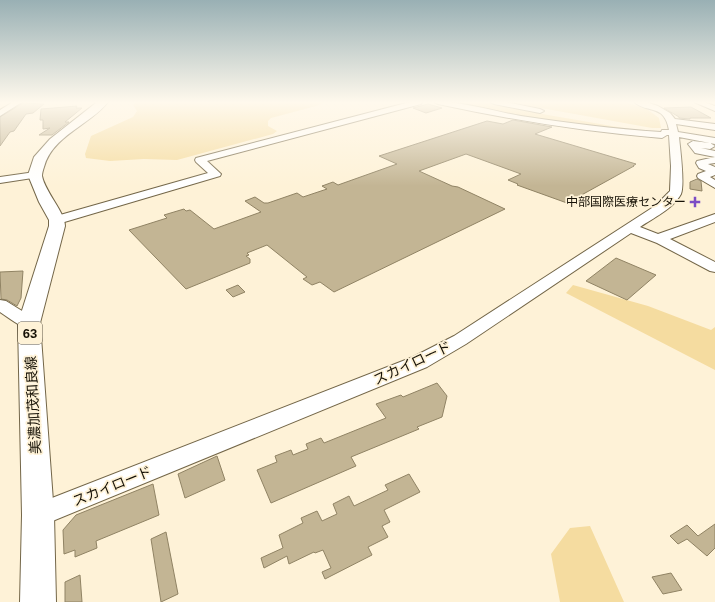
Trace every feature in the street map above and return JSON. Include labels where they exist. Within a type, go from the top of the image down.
[{"type":"main road","points":[[57,220],[46,202],[35,175],[40,157],[54,141],[68,130]]},
{"type":"main road","name":"美濃加茂和良線","points":[[38,602],[38,515],[30,323],[40,283],[50,257],[57,220]]},
{"type":"street","points":[[57,220],[216,174],[200,160],[312,130]]},
{"type":"street","points":[[670,130],[715,140]]},
{"type":"street","name":"スカイロード","points":[[38,515],[420,362],[460,340],[659,209],[676,193],[683,155],[670,130]]},
{"type":"street","points":[[683,155],[714,154]]},
{"type":"street","points":[[714,154],[701,163],[703,166],[715,171]]},
{"type":"street","points":[[715,171],[702,176],[715,185]]},
{"type":"street","points":[[0,180],[35,175]]},
{"type":"street","points":[[657,239],[715,218]]},
{"type":"street","points":[[629,228],[657,239],[715,268]]},
{"type":"street","points":[[0,305],[30,323]]},
{"type":"shaded area","points":[[104,130],[277,131],[273,134],[177,160],[144,159],[110,161],[86,158],[85,154],[91,136]]},
{"type":"shaded area","points":[[616,130],[635,130],[658,134]]},
{"type":"shaded area","points":[[573,285],[648,306],[711,330],[715,327],[715,370],[566,293]]},
{"type":"shaded area","points":[[590,526],[624,602],[560,602],[551,554],[570,528]]},
{"type":"building","points":[[0,130],[15,130],[10,132],[0,146]]},
{"type":"building","points":[[47,130],[58,130],[52,135],[39,135]]},
{"type":"building","points":[[459,130],[544,130],[535,134],[636,164],[567,203],[517,185],[518,184],[508,180],[521,174],[466,154],[419,171],[505,209],[334,292],[320,282],[312,285],[303,279],[307,277],[267,245],[247,253],[249,255],[246,256],[250,259],[250,263],[186,289],[129,230],[167,218],[164,215],[184,209],[186,211],[190,210],[214,229],[261,212],[245,201],[255,197],[264,203],[268,203],[297,193],[303,197],[327,189],[322,186],[333,182],[338,185],[397,164],[379,156]]},
{"type":"building","points":[[697,179],[701,181],[702,191],[690,189],[690,182]]},
{"type":"building","points":[[616,258],[656,275],[627,300],[586,281]]},
{"type":"building","points":[[23,271],[21,298],[17,306],[7,300],[1,299],[0,272]]},
{"type":"building","points":[[238,285],[245,292],[233,297],[226,290]]},
{"type":"building","points":[[437,383],[447,396],[442,417],[417,427],[419,429],[351,457],[356,466],[271,503],[257,470],[277,462],[275,456],[291,450],[293,455],[308,449],[306,444],[321,438],[324,443],[386,418],[376,404],[401,395],[403,397]]},
{"type":"building","points":[[217,456],[225,480],[185,498],[178,474]]},
{"type":"building","points":[[409,474],[420,492],[384,510],[390,522],[382,526],[388,537],[368,547],[372,555],[325,579],[322,572],[331,568],[323,550],[314,552],[289,564],[287,556],[264,568],[261,558],[283,548],[279,535],[303,523],[301,518],[317,511],[322,521],[337,514],[333,504],[349,496],[354,506],[388,490],[385,485]]},
{"type":"building","points":[[153,484],[159,515],[96,541],[97,548],[75,557],[75,550],[64,554],[63,530],[76,515]]},
{"type":"building","points":[[715,524],[715,548],[707,556],[687,539],[678,544],[670,536],[687,525],[698,536]]},
{"type":"building","points":[[166,532],[178,594],[161,602],[151,539]]},
{"type":"building","points":[[671,573],[682,590],[663,594],[652,577]]},
{"type":"building","points":[[80,575],[82,602],[65,602],[65,582]]},
{"type":"place","name":"中部国際医療センター","points":[[695,202]]}]
